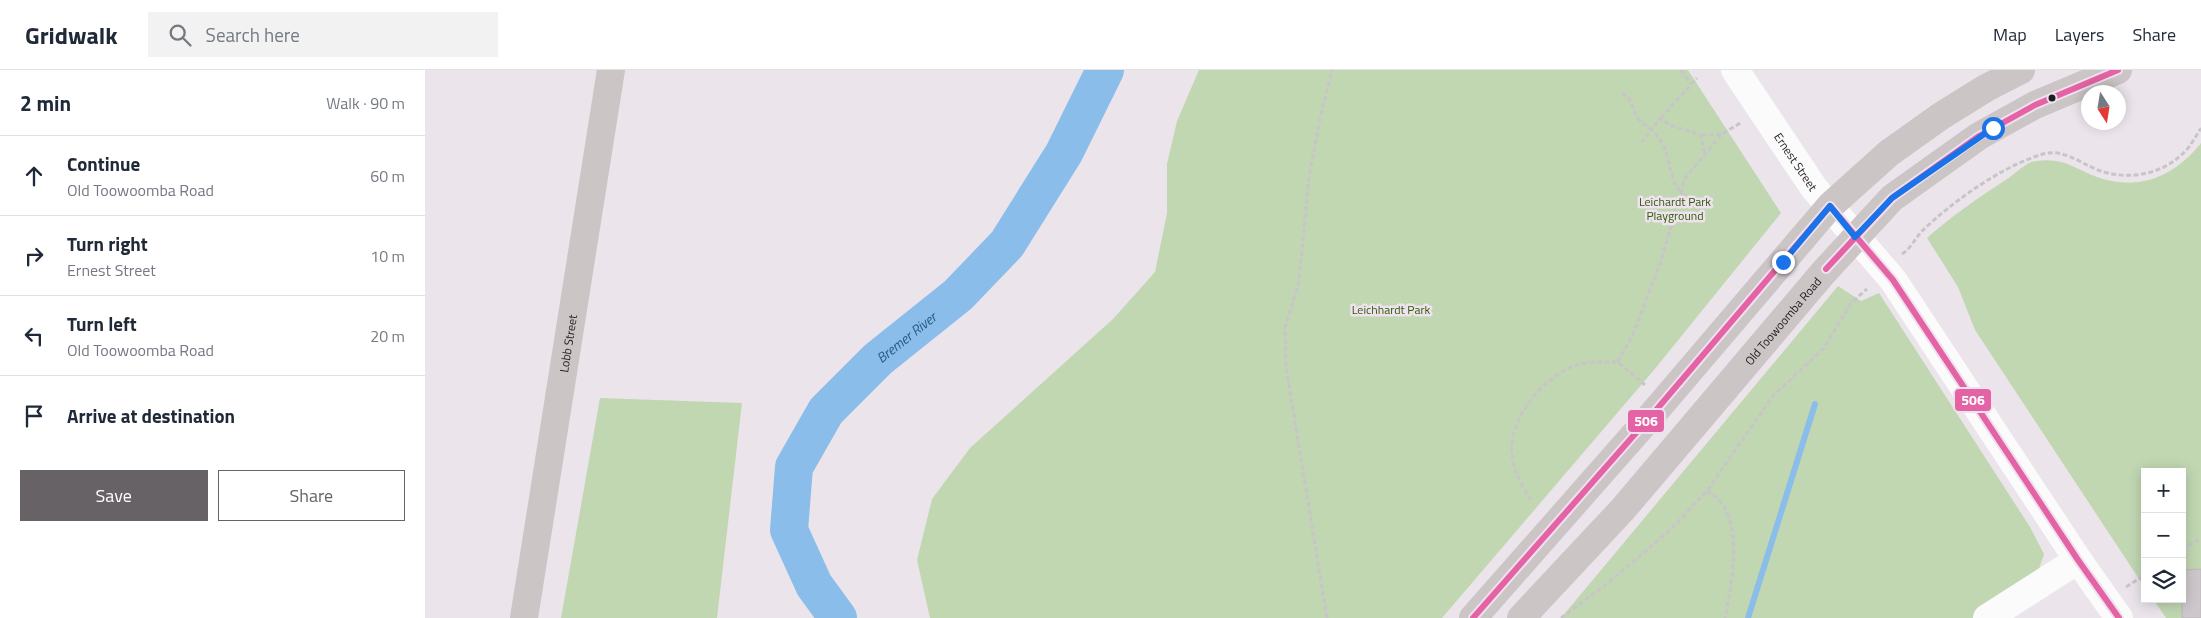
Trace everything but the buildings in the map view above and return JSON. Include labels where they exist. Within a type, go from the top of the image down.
[{"type":"main road","name":"Lobb Street","points":[[524,618],[611,70]]},
{"type":"main road","points":[[1473,618],[1657,409],[1830,206],[1889,153],[1941,116],[2021,70]]},
{"type":"main road","name":"Old Toowoomba Road","points":[[1521,618],[1623,508],[1855,237],[1892,198],[1979,136],[2035,106],[2118,70]]},
{"type":"street","name":"Ernest Street","points":[[1735,70],[1814,188],[1902,292],[2078,560],[2119,618]]},
{"type":"street","points":[[1987,618],[2078,560]]},
{"type":"path","points":[[1327,618],[1286,367],[1285,328],[1299,282],[1309,178],[1319,123],[1332,70]]},
{"type":"path","points":[[1681,70],[1691,84]]},
{"type":"path","points":[[1642,142],[1660,118],[1697,78]]},
{"type":"path","points":[[1623,92],[1629,98],[1638,119],[1660,137],[1675,185],[1692,203],[1705,210]]},
{"type":"path","points":[[1618,362],[1633,334],[1659,264],[1685,178],[1721,134],[1761,111]]},
{"type":"path","points":[[1660,118],[1670,125],[1701,135],[1721,134]]},
{"type":"path","points":[[1908,250],[1921,232],[1943,214],[1994,176],[2024,160],[2045,153],[2064,155],[2075,157],[2088,166],[2110,174],[2134,176],[2166,167],[2188,148],[2201,128]]},
{"type":"path","points":[[1701,135],[1704,154]]},
{"type":"path","points":[[1561,618],[1609,582],[1669,531],[1707,491],[1773,396],[1824,348],[1851,303],[1867,289]]},
{"type":"path","points":[[1531,500],[1517,474],[1511,454],[1513,436],[1531,400],[1549,380],[1569,368],[1588,363],[1618,362],[1645,385]]},
{"type":"path","points":[[1707,491],[1717,495],[1727,508],[1731,526],[1734,562],[1725,618]]},
{"type":"path","points":[[2186,547],[2201,538]]},
{"type":"path","points":[[2123,589],[2141,578]]},
{"type":"green space","name":"Leichhardt Park","points":[[1199,70],[1688,70],[1781,213],[1654,370],[1442,618],[930,618],[917,560],[932,499],[970,448],[1113,319],[1155,272],[1167,213],[1167,164],[1177,121]]},
{"type":"green space","points":[[2201,143],[2201,618],[2166,618],[2156,603],[2186,603],[2186,468],[2141,468],[2141,582],[1975,330],[1958,287],[1927,238],[1967,206],[2033,162],[2045,160],[2061,162],[2097,177],[2127,183],[2142,182],[2155,178],[2168,172],[2191,155]]},
{"type":"green space","points":[[1838,286],[1861,301],[1879,293],[2030,527],[2044,554],[2036,578],[1975,618],[1561,618]]},
{"type":"green space","points":[[600,398],[742,403],[717,618],[561,618]]},
{"type":"waterway","name":"Bremer River","points":[[838,618],[814,585],[789,530],[794,467],[826,411],[878,359],[958,295],[1007,244],[1064,153],[1105,70]]},
{"type":"waterway","points":[[1748,618],[1815,404]]},
{"type":"transit line","name":"506","points":[[1826,269],[1892,198],[1979,136],[2035,105],[2118,70]]},
{"type":"transit line","name":"506","points":[[1473,618],[1657,409],[1830,206],[1893,280],[2078,560],[2119,618]]},
{"type":"route","points":[[1783,262],[1830,206],[1855,237],[1892,198],[1993,128]]},
{"type":"park label","name":"Leichardt Park Playground","points":[[1675,208]]}]
